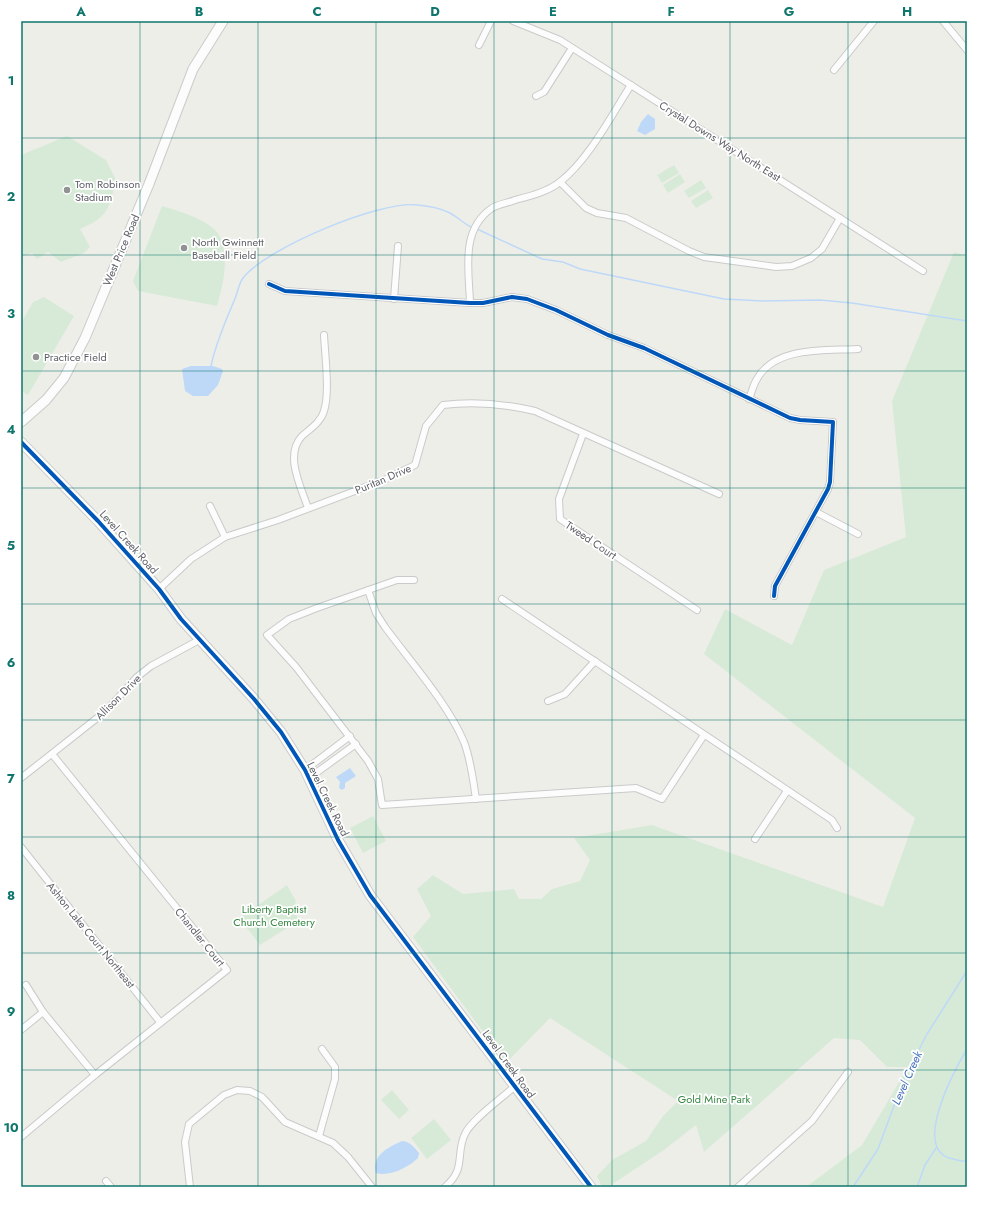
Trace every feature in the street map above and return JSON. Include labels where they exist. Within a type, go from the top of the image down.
[{"type":"street","name":"West Price Road","points":[[21,422],[46,400],[64,378],[85,338],[149,184],[193,69],[223,21]]},
{"type":"street","points":[[479,44],[491,21]]},
{"type":"street","name":"Crystal Downs Way North East","points":[[513,21],[560,40],[923,271]]},
{"type":"street","points":[[834,70],[874,21]]},
{"type":"street","points":[[943,21],[967,50]]},
{"type":"street","points":[[536,96],[544,92],[572,48]]},
{"type":"street","points":[[470,303],[469,244],[472,230],[492,208],[549,190],[560,182],[584,157],[631,85]]},
{"type":"street","points":[[560,182],[586,208],[597,213],[626,218],[689,251],[704,257],[776,267],[792,266],[811,258],[822,249],[840,218]]},
{"type":"street","points":[[394,299],[398,246]]},
{"type":"street","points":[[269,284],[286,290],[394,299],[470,303],[483,303],[512,297],[527,299],[556,310],[608,335],[644,348],[749,399],[795,419],[833,422],[830,482],[816,512],[775,586],[774,596]]},
{"type":"street","points":[[308,508],[293,458],[300,438],[319,420],[325,411],[327,385],[324,335]]},
{"type":"street","points":[[749,399],[757,379],[765,368],[782,357],[797,353],[858,349]]},
{"type":"street","name":"Puritan Drive","points":[[159,589],[191,559],[225,537],[384,480],[415,466],[426,426],[443,406],[463,402],[514,406],[535,411],[583,434],[719,494]]},
{"type":"street","name":"Tweed Court","points":[[583,434],[558,499],[560,519],[697,610]]},
{"type":"street","name":"Level Creek Road","points":[[21,442],[98,521],[159,589],[181,619],[201,639],[281,732],[307,774],[338,840],[370,895],[470,1025],[514,1087],[591,1187]]},
{"type":"street","points":[[210,506],[225,537]]},
{"type":"street","points":[[816,512],[858,534]]},
{"type":"street","points":[[414,580],[397,580],[289,619],[266,635],[296,667],[368,761],[378,779],[382,805],[636,788],[662,799],[704,735]]},
{"type":"street","points":[[368,590],[376,613],[385,627],[454,720],[464,743],[476,799]]},
{"type":"street","points":[[502,599],[832,820],[837,828]]},
{"type":"street","name":"Allison Drive","points":[[21,778],[106,712],[137,677],[151,666],[201,639]]},
{"type":"street","points":[[548,701],[566,694],[595,661]]},
{"type":"street","points":[[307,774],[350,736]]},
{"type":"street","points":[[307,774],[356,744]]},
{"type":"street","name":"Chandler Court","points":[[21,1137],[95,1074],[226,970],[52,754]]},
{"type":"street","points":[[755,839],[787,791]]},
{"type":"street","name":"Ashton Lake Court Northeast","points":[[21,847],[160,1022]]},
{"type":"street","points":[[26,985],[43,1012],[95,1074]]},
{"type":"street","points":[[21,1030],[43,1012]]},
{"type":"street","points":[[319,1136],[335,1079],[335,1067],[322,1049]]},
{"type":"street","points":[[738,1187],[812,1121],[848,1072]]},
{"type":"street","points":[[445,1187],[455,1177],[459,1168],[462,1141],[469,1127],[514,1087]]},
{"type":"street","points":[[190,1187],[185,1142],[189,1124],[224,1095],[237,1090],[250,1091],[262,1097],[285,1122],[319,1136],[342,1150],[372,1187]]},
{"type":"street","points":[[106,1181],[111,1187]]},
{"type":"green space","name":"Tom Robinson Stadium","points":[[67,136],[106,160],[116,180],[112,198],[102,216],[90,225],[80,229],[90,247],[84,253],[61,262],[48,252],[37,259],[32,253],[21,257],[21,155]]},
{"type":"green space","points":[[674,165],[679,173],[662,183],[657,175]]},
{"type":"green space","points":[[680,174],[685,182],[668,193],[663,185]]},
{"type":"green space","points":[[701,180],[706,188],[689,198],[684,191]]},
{"type":"green space","points":[[708,190],[713,198],[696,208],[691,201]]},
{"type":"green space","name":"North Gwinnett Baseball Field","points":[[162,206],[187,214],[204,222],[212,227],[221,239],[225,255],[225,264],[223,281],[217,306],[138,291],[133,281]]},
{"type":"green space","name":"Gold Mine Park","points":[[954,252],[967,256],[967,1187],[806,1187],[862,1145],[908,1067],[887,1067],[860,1040],[834,1038],[704,1152],[696,1125],[664,1150],[614,1183],[611,1187],[602,1187],[597,1176],[612,1160],[646,1141],[663,1116],[678,1101],[550,1018],[506,1063],[413,937],[431,916],[417,889],[433,875],[463,894],[514,889],[519,899],[541,899],[552,889],[580,881],[590,860],[574,838],[652,825],[883,907],[915,818],[704,654],[725,609],[792,645],[824,570],[906,537],[892,401]]},
{"type":"green space","name":"Practice Field","points":[[44,297],[74,316],[28,395],[21,391],[21,323],[33,302]]},
{"type":"green space","points":[[373,816],[386,841],[363,853],[350,828]]},
{"type":"green space","name":"Liberty Baptist Church Cemetery","points":[[287,885],[296,901],[295,906],[298,921],[260,945],[239,918]]},
{"type":"green space","points":[[392,1090],[409,1110],[399,1119],[381,1100]]},
{"type":"green space","points":[[434,1119],[451,1140],[427,1159],[411,1138]]},
{"type":"water","points":[[648,114],[655,119],[655,129],[645,135],[637,131],[641,122]]},
{"type":"water","points":[[191,366],[213,366],[222,369],[223,371],[218,385],[208,396],[193,396],[185,391],[182,369]]},
{"type":"water","points":[[350,768],[356,776],[345,783],[345,788],[342,790],[339,788],[340,782],[336,777]]},
{"type":"water","points":[[402,1141],[409,1143],[419,1153],[418,1158],[410,1165],[399,1170],[387,1174],[376,1173],[375,1167],[378,1157],[386,1149]]},
{"type":"waterway","points":[[211,366],[218,341],[243,278],[256,266],[275,253],[299,240],[352,218],[401,205],[418,205],[438,209],[450,213],[473,228]]},
{"type":"waterway","points":[[477,229],[542,259],[563,262],[580,269],[724,299],[763,301],[820,300],[852,303],[967,321]]},
{"type":"waterway","name":"Level Creek","points":[[853,1187],[878,1149],[904,1079],[927,1034],[967,971]]},
{"type":"waterway","points":[[967,1049],[954,1073],[940,1106],[936,1124],[935,1139],[939,1151],[949,1158],[967,1161]]},
{"type":"waterway","points":[[917,1187],[925,1165],[936,1148]]},
{"type":"cycle path","points":[[269,284],[285,291],[470,303],[483,303],[512,297],[527,299],[556,310],[608,335],[644,348],[790,418],[833,422],[830,482],[828,489],[775,586],[774,596]]},
{"type":"cycle path","points":[[21,442],[98,521],[159,589],[181,619],[254,699],[281,732],[305,770],[338,840],[370,895],[591,1187]]},
{"type":"place","name":"Tom Robinson Stadium","points":[[67,190]]},
{"type":"place","name":"North Gwinnett Baseball Field","points":[[184,248]]},
{"type":"place","name":"Practice Field","points":[[36,357]]}]
